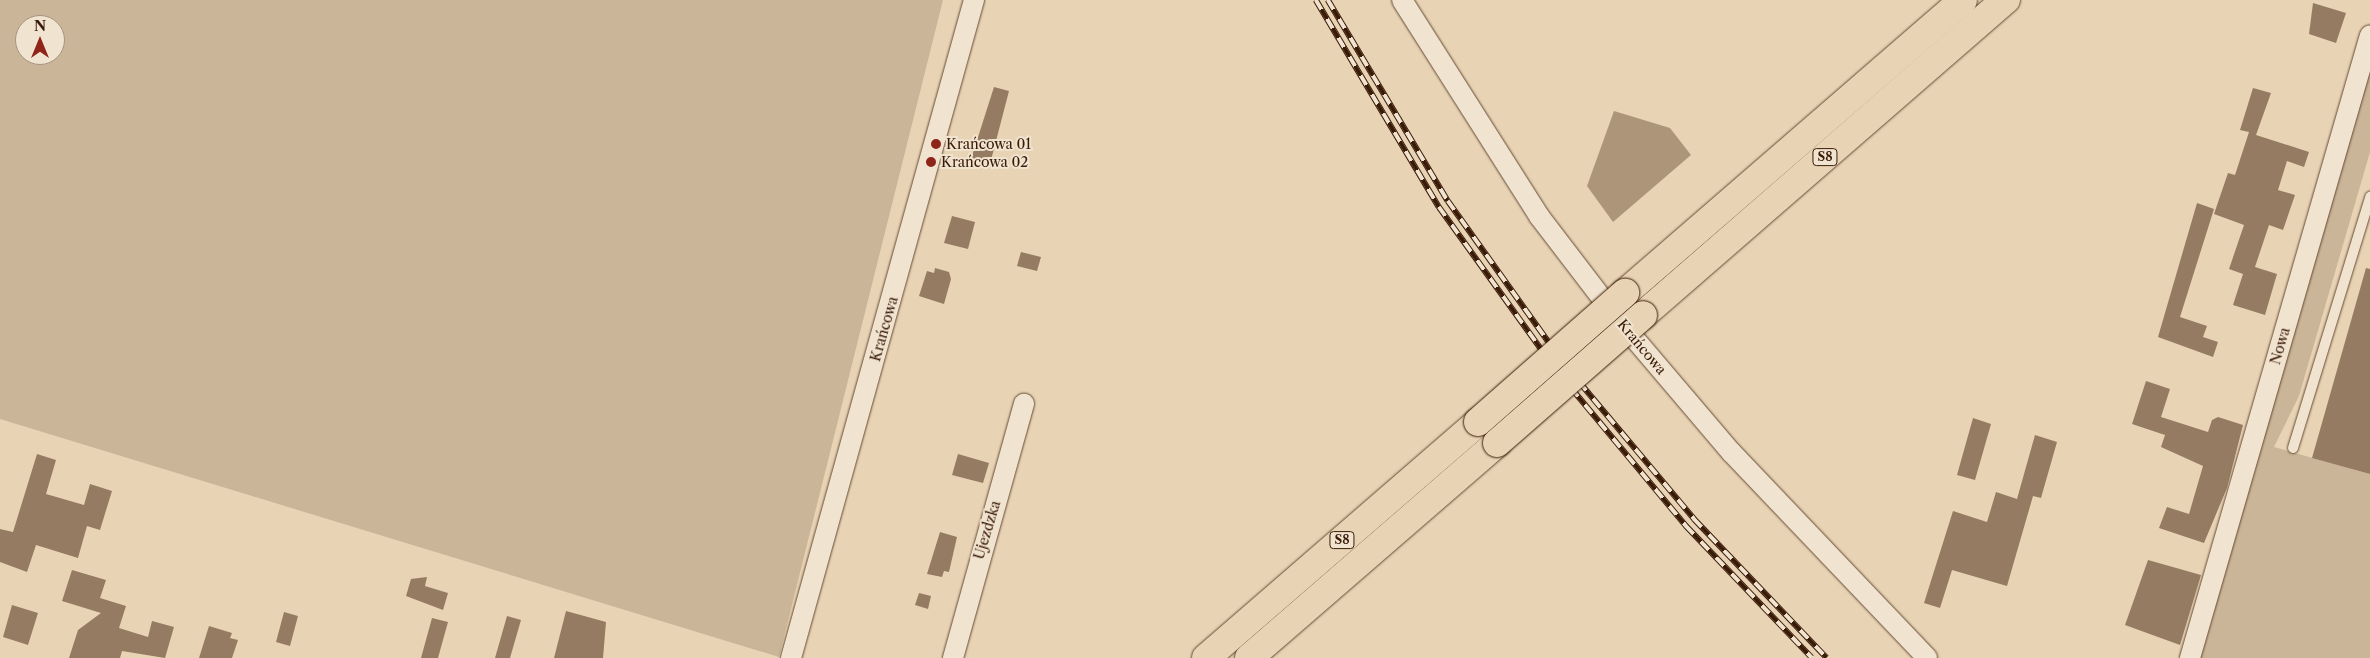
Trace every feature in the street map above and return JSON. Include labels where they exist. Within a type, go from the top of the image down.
[{"type":"highway","name":"S8","points":[[1206,658],[1963,0]]},
{"type":"highway","name":"S8","points":[[1249,658],[2006,0]]},
{"type":"street","name":"Krańcowa","points":[[791,658],[974,0]]},
{"type":"street","name":"Krańcowa","points":[[1402,0],[1539,216],[1617,318],[1732,453],[1927,658]]},
{"type":"street","name":"Nowa","points":[[2190,658],[2370,34]]},
{"type":"street","name":"Ujezdzka","points":[[952,658],[1024,404]]},
{"type":"lane","points":[[2293,448],[2370,197]]},
{"type":"shaded area","points":[[0,0],[943,0],[779,657],[0,419]]},
{"type":"shaded area","points":[[2370,61],[2370,152],[2299,396],[2274,447],[2370,474],[2370,658],[2197,658]]},
{"type":"shaded area","points":[[1614,111],[1670,128],[1691,155],[1613,222],[1587,186]]},
{"type":"building","points":[[2313,3],[2346,13],[2336,43],[2309,34]]},
{"type":"building","points":[[994,87],[1009,91],[990,164],[971,159]]},
{"type":"building","points":[[2253,88],[2271,93],[2256,135],[2309,152],[2304,167],[2287,161],[2278,190],[2295,195],[2283,230],[2269,225],[2255,267],[2277,274],[2265,315],[2233,305],[2243,274],[2229,269],[2244,225],[2214,214],[2228,173],[2235,175],[2249,132],[2240,130]]},
{"type":"building","points":[[2197,203],[2214,209],[2180,317],[2207,326],[2203,337],[2218,342],[2213,357],[2158,337]]},
{"type":"building","points":[[952,216],[975,222],[968,249],[944,243]]},
{"type":"building","points":[[1021,252],[1041,257],[1037,271],[1017,266]]},
{"type":"building","points":[[935,268],[949,272],[951,279],[944,304],[919,296],[927,271],[934,273]]},
{"type":"building","points":[[2366,268],[2370,269],[2370,474],[2312,458]]},
{"type":"building","points":[[2146,381],[2170,389],[2161,417],[2208,432],[2212,420],[2218,417],[2243,425],[2227,488],[2204,543],[2159,528],[2167,507],[2189,514],[2203,466],[2161,447],[2165,435],[2132,424]]},
{"type":"building","points":[[1973,418],[1991,424],[1975,480],[1957,475]]},
{"type":"building","points":[[2035,435],[2057,442],[2041,498],[2033,496],[2007,586],[1952,570],[1940,608],[1924,603],[1953,511],[1987,522],[1996,492],[2017,499]]},
{"type":"building","points":[[37,454],[56,460],[46,494],[84,505],[90,484],[112,491],[100,530],[87,526],[78,558],[36,545],[27,572],[0,562],[0,529],[13,532]]},
{"type":"building","points":[[958,454],[989,463],[983,483],[952,475]]},
{"type":"building","points":[[940,532],[957,537],[949,572],[944,571],[942,577],[927,574]]},
{"type":"building","points":[[2148,560],[2201,575],[2180,645],[2125,625]]},
{"type":"building","points":[[72,570],[106,580],[100,598],[126,606],[119,628],[148,637],[152,621],[174,627],[165,658],[122,651],[120,658],[69,658],[78,630],[101,613],[62,601]]},
{"type":"building","points":[[427,577],[425,586],[448,593],[443,610],[406,596],[411,579]]},
{"type":"building","points":[[919,593],[931,596],[928,609],[915,605]]},
{"type":"building","points":[[12,605],[38,613],[28,645],[3,637]]},
{"type":"building","points":[[566,611],[606,622],[603,658],[554,658]]},
{"type":"building","points":[[284,612],[298,616],[290,646],[276,642]]},
{"type":"building","points":[[507,616],[521,620],[510,658],[495,658]]},
{"type":"building","points":[[432,618],[448,622],[438,658],[421,658]]},
{"type":"building","points":[[209,626],[232,633],[230,638],[238,640],[232,658],[199,658]]},
{"type":"railway","points":[[1316,0],[1439,207],[1557,371],[1686,526],[1812,658]]},
{"type":"railway","points":[[1328,0],[1448,201],[1565,365],[1694,519],[1827,658]]},
{"type":"place","name":"Krańcowa 01","points":[[936,144]]},
{"type":"place","name":"Krańcowa 02","points":[[931,162]]}]
